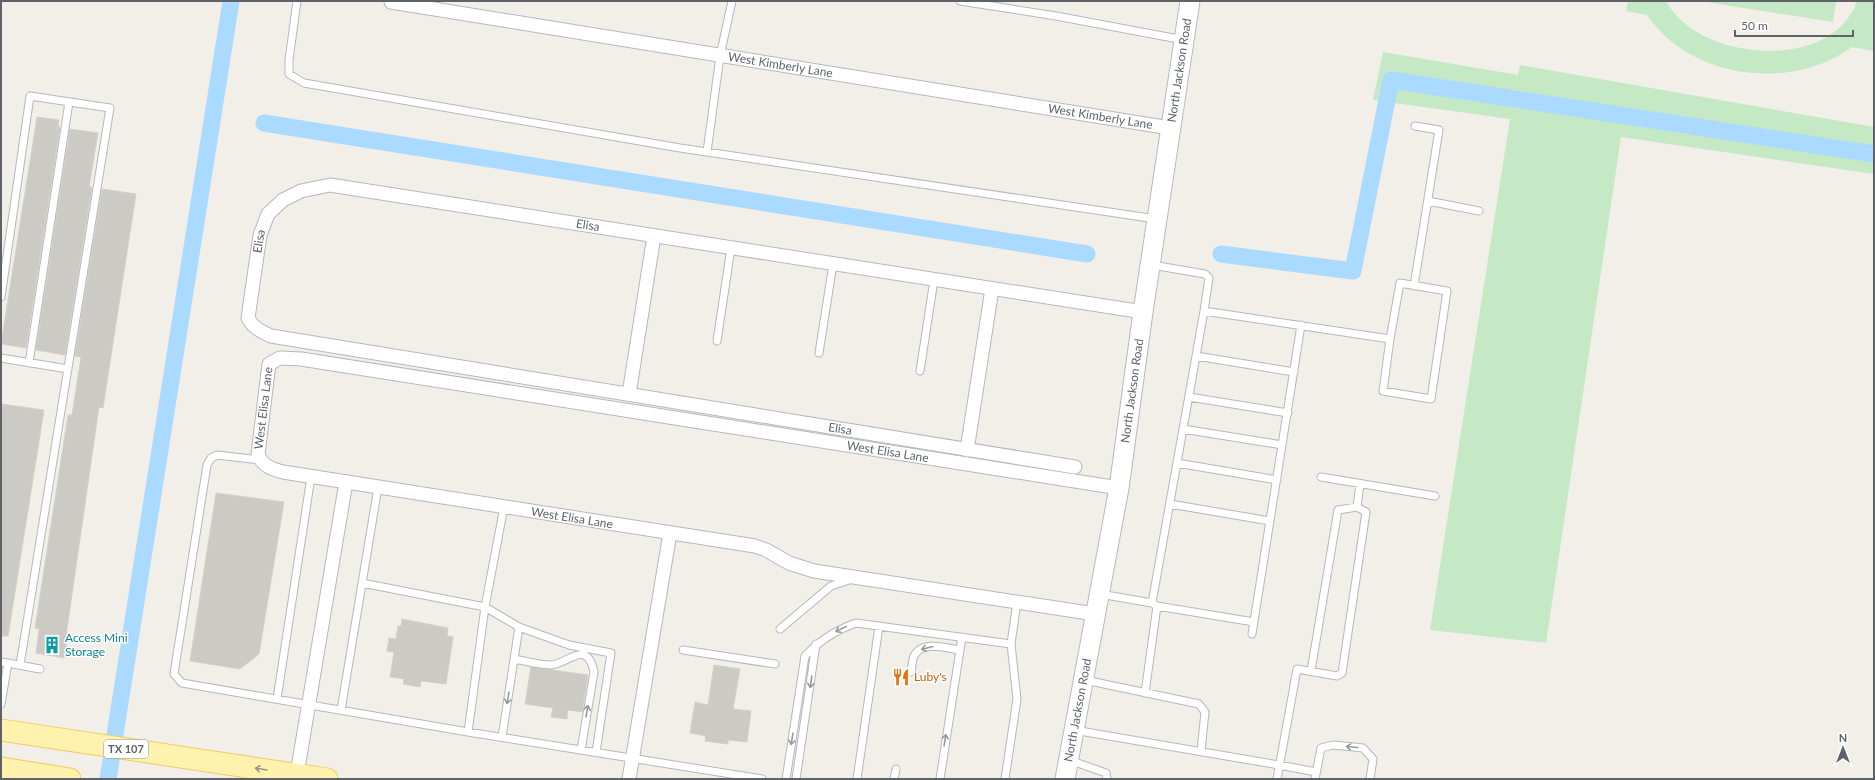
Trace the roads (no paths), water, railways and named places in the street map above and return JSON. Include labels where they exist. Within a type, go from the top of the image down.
[{"type":"main road","name":"North Jackson Road","points":[[1065,779],[1119,488],[1156,219],[1190,1]]},
{"type":"main road","name":"TX 107","points":[[1,730],[328,779]]},
{"type":"main road","points":[[1,739],[23,742],[78,742]]},
{"type":"main road","points":[[1,768],[39,777],[70,779]]},
{"type":"street","name":"West Kimberly Lane","points":[[392,2],[1170,128]]},
{"type":"street","name":"Elisa","points":[[1074,467],[271,336],[259,331],[252,325],[248,318],[260,235],[268,214],[283,200],[301,191],[330,185],[1143,312]]},
{"type":"street","points":[[629,394],[654,236]]},
{"type":"street","points":[[967,450],[992,289]]},
{"type":"street","name":"West Elisa Lane","points":[[1095,614],[814,571],[789,563],[766,550],[755,546],[311,477],[269,468],[260,460],[258,454],[269,364],[280,358],[301,359],[626,409],[1119,488]]},
{"type":"street","points":[[297,774],[346,482]]},
{"type":"street","points":[[629,779],[670,533]]},
{"type":"lane","points":[[297,1],[289,60],[289,74],[304,83],[707,152],[1156,219]]},
{"type":"lane","points":[[707,152],[720,56],[732,1]]},
{"type":"lane","points":[[960,1],[1056,16],[1184,40]]},
{"type":"lane","points":[[1,297],[30,96],[110,108],[20,665]]},
{"type":"lane","points":[[29,363],[69,102]]},
{"type":"lane","points":[[1414,286],[1439,130],[1415,126]]},
{"type":"lane","points":[[1428,202],[1478,211]]},
{"type":"lane","points":[[717,341],[731,248]]},
{"type":"lane","points":[[819,353],[833,264]]},
{"type":"lane","points":[[1146,693],[1154,604],[1209,278],[1205,274],[1150,264]]},
{"type":"lane","points":[[920,372],[934,280]]},
{"type":"lane","points":[[1400,283],[1447,291],[1431,399],[1383,391],[1390,339],[1400,283]]},
{"type":"lane","points":[[1204,311],[1390,339]]},
{"type":"lane","points":[[1252,634],[1302,325]]},
{"type":"lane","points":[[1196,356],[1294,372]]},
{"type":"lane","points":[[1,358],[68,369]]},
{"type":"lane","points":[[1189,397],[1288,413]]},
{"type":"lane","points":[[1183,429],[1282,445]]},
{"type":"lane","points":[[260,460],[218,455],[211,458],[207,465],[174,674],[182,683],[468,732],[762,779]]},
{"type":"lane","points":[[1177,463],[1277,480]]},
{"type":"lane","points":[[277,699],[311,477]]},
{"type":"lane","points":[[1321,477],[1435,496]]},
{"type":"lane","points":[[1357,507],[1360,484]]},
{"type":"lane","points":[[341,710],[378,487]]},
{"type":"lane","points":[[1170,504],[1270,520]]},
{"type":"lane","points":[[468,732],[485,607],[504,507]]},
{"type":"lane","points":[[1277,779],[1297,669],[1337,676],[1342,673],[1366,512],[1357,507],[1338,510],[1311,671]]},
{"type":"lane","points":[[780,629],[831,586],[856,577]]},
{"type":"lane","points":[[362,583],[485,607],[519,627],[569,645],[611,653],[596,752]]},
{"type":"lane","points":[[1099,594],[1254,622]]},
{"type":"lane","points":[[1005,779],[1018,699],[1011,644],[1017,602]]},
{"type":"lane","points":[[786,779],[805,656],[816,643],[841,628],[856,623],[1011,644]]},
{"type":"lane","points":[[857,779],[879,626]]},
{"type":"lane","points":[[502,737],[519,627]]},
{"type":"lane","points":[[940,779],[962,637]]},
{"type":"lane","points":[[796,779],[816,643]]},
{"type":"lane","points":[[911,672],[914,656],[922,648],[935,646],[960,650]]},
{"type":"lane","points":[[684,650],[775,664]]},
{"type":"lane","points":[[514,659],[549,665],[559,664],[573,655],[579,654],[587,658],[592,664],[594,672],[581,750]]},
{"type":"lane","points":[[1,704],[4,662],[40,669]]},
{"type":"lane","points":[[1083,680],[1199,704],[1205,712],[1201,751]]},
{"type":"lane","points":[[1074,730],[1279,764],[1315,776],[1321,748],[1333,745],[1363,748],[1373,758],[1370,779]]},
{"type":"lane","points":[[1069,760],[1106,773],[1107,779]]},
{"type":"lane","points":[[894,779],[896,770]]},
{"type":"waterway","points":[[108,779],[231,1]]},
{"type":"waterway","points":[[1221,254],[1353,271],[1391,80],[1874,154]]},
{"type":"waterway","points":[[264,123],[1087,254]]},
{"type":"place","name":"Access Mini Storage","points":[[52,645]]},
{"type":"place","name":"Luby's","points":[[901,677]]}]
